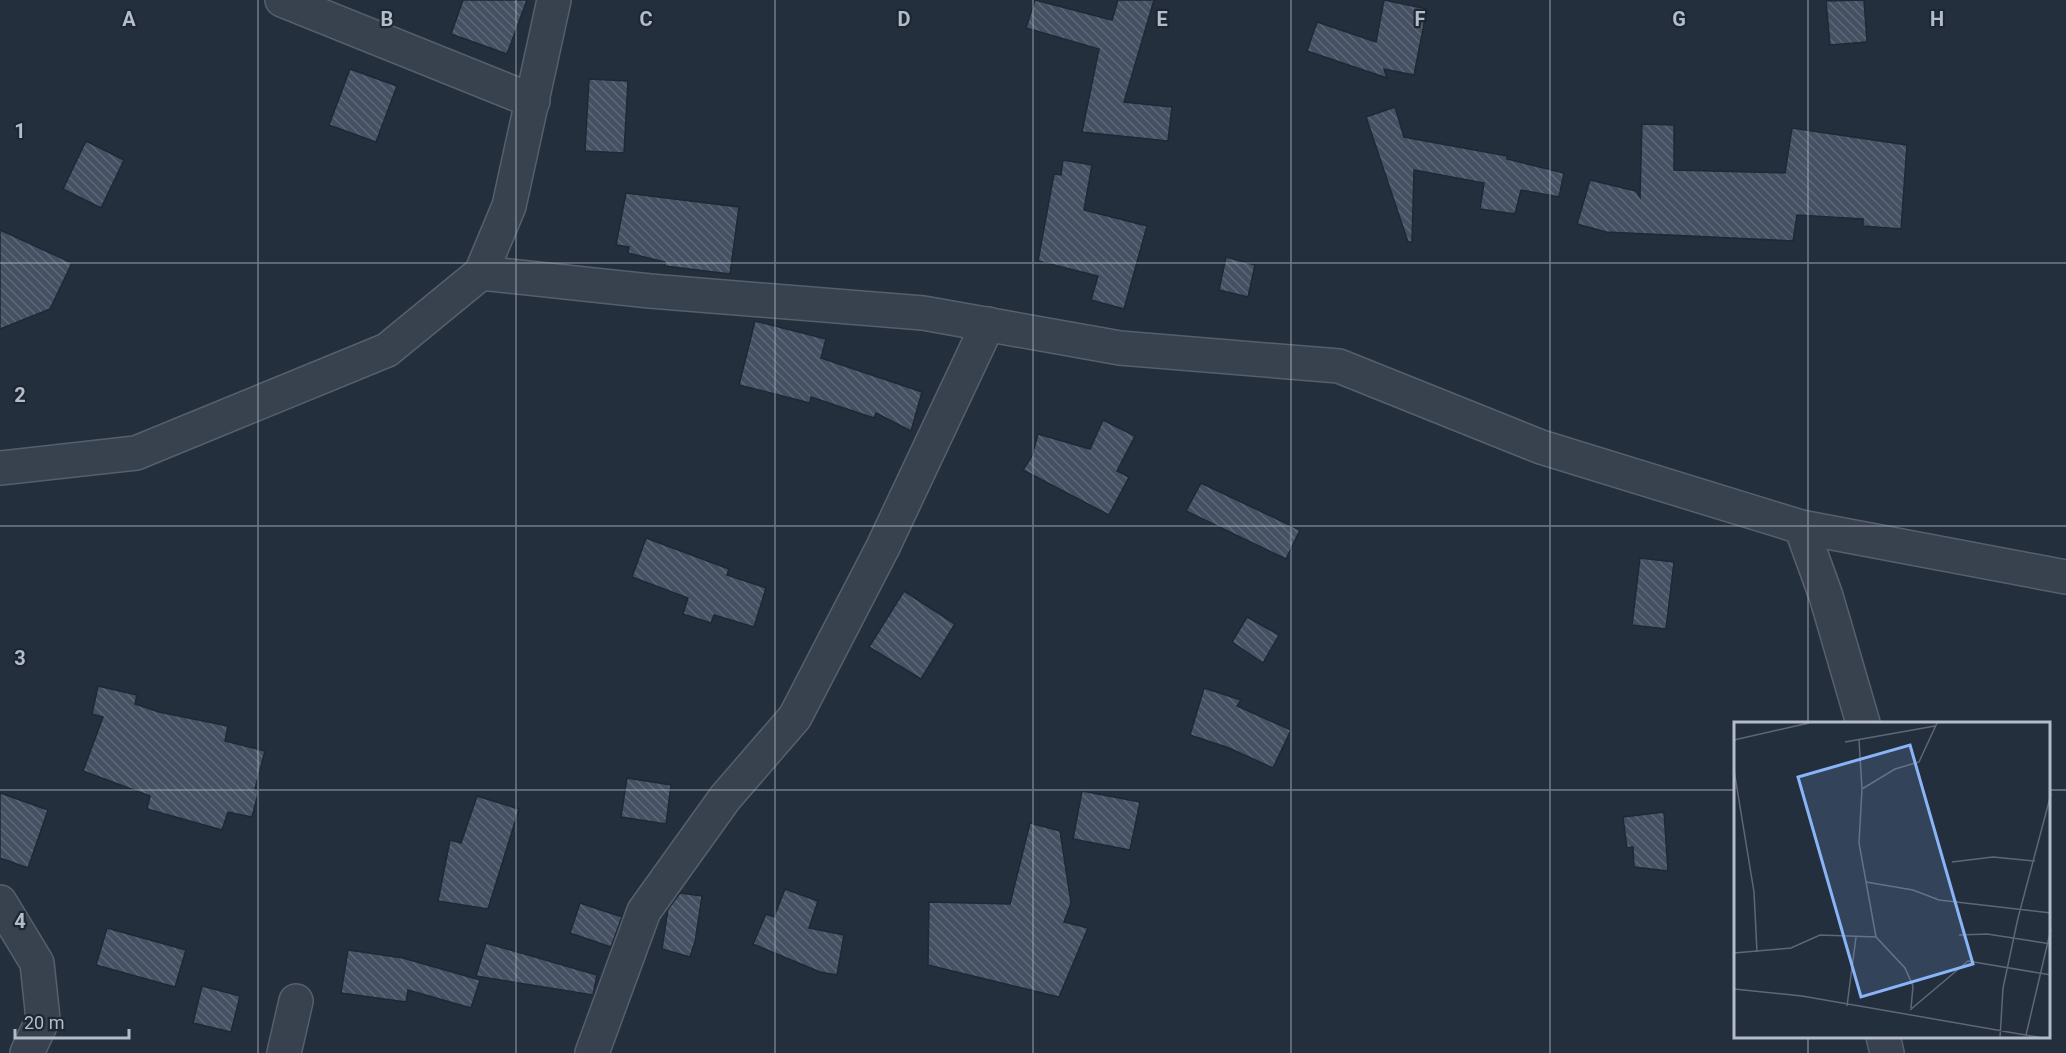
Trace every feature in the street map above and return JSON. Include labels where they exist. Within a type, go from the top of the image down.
[{"type":"street","points":[[282,0],[533,100]]},
{"type":"street","points":[[0,468],[136,453],[387,350],[481,273],[509,206],[554,0]]},
{"type":"street","points":[[481,273],[651,291],[923,313],[1120,348],[1339,366],[1540,447],[1801,527],[2066,578]]},
{"type":"street","points":[[592,1053],[644,911],[725,798],[795,717],[883,547],[988,324]]},
{"type":"street","points":[[1801,527],[1826,596],[1863,722]]},
{"type":"street","points":[[0,902],[37,963],[43,1019],[27,1053]]},
{"type":"street","points":[[284,1053],[296,1001]]},
{"type":"street","points":[[1883,1038],[1887,1053]]},
{"type":"building","points":[[463,0],[527,0],[507,54],[451,34]]},
{"type":"building","points":[[1035,0],[1112,20],[1118,0],[1154,0],[1124,102],[1172,107],[1168,141],[1082,132],[1099,49],[1026,28]]},
{"type":"building","points":[[1384,0],[1427,9],[1414,75],[1384,69],[1387,78],[1307,51],[1317,22],[1376,42]]},
{"type":"building","points":[[1864,0],[1867,42],[1830,45],[1826,1]]},
{"type":"building","points":[[350,69],[397,86],[376,142],[329,125]]},
{"type":"building","points":[[589,79],[628,81],[624,153],[585,151]]},
{"type":"building","points":[[1395,107],[1404,137],[1507,156],[1507,159],[1564,173],[1559,197],[1521,190],[1515,214],[1480,209],[1484,183],[1414,170],[1412,242],[1408,242],[1366,117]]},
{"type":"building","points":[[1642,124],[1674,125],[1674,170],[1785,173],[1792,128],[1907,145],[1901,229],[1863,226],[1863,219],[1797,215],[1793,241],[1606,232],[1577,224],[1590,180],[1636,191],[1640,197]]},
{"type":"building","points":[[86,141],[124,160],[101,208],[63,189]]},
{"type":"building","points":[[1063,160],[1092,165],[1084,210],[1147,226],[1124,309],[1091,300],[1098,276],[1038,261],[1054,174],[1061,175]]},
{"type":"building","points":[[626,193],[739,207],[730,274],[665,266],[665,262],[628,253],[629,247],[616,245]]},
{"type":"building","points":[[0,230],[72,263],[50,309],[0,329]]},
{"type":"building","points":[[1226,257],[1255,265],[1248,297],[1219,290]]},
{"type":"building","points":[[755,321],[826,339],[821,358],[922,392],[911,431],[876,413],[874,418],[811,397],[810,403],[739,385]]},
{"type":"building","points":[[1103,420],[1135,436],[1117,471],[1129,477],[1109,515],[1023,470],[1032,456],[1038,434],[1090,449]]},
{"type":"building","points":[[1201,483],[1300,530],[1286,559],[1186,511]]},
{"type":"building","points":[[646,538],[729,569],[727,575],[766,588],[754,627],[714,615],[711,623],[683,614],[688,598],[632,577]]},
{"type":"building","points":[[1640,558],[1674,562],[1666,629],[1632,625]]},
{"type":"building","points":[[904,591],[955,624],[921,679],[869,647]]},
{"type":"building","points":[[1247,617],[1279,635],[1263,663],[1232,642]]},
{"type":"building","points":[[98,686],[137,695],[135,704],[159,712],[228,726],[225,741],[265,751],[255,789],[259,790],[252,817],[228,812],[222,830],[147,809],[150,796],[83,771],[103,717],[92,714]]},
{"type":"building","points":[[1204,688],[1241,700],[1237,706],[1291,730],[1273,768],[1229,748],[1190,735]]},
{"type":"building","points":[[627,778],[671,785],[666,824],[621,817]]},
{"type":"building","points":[[1082,791],[1140,802],[1130,850],[1073,839]]},
{"type":"building","points":[[0,793],[48,810],[28,868],[0,858]]},
{"type":"building","points":[[477,796],[519,809],[488,909],[438,901],[450,840],[461,843]]},
{"type":"building","points":[[1664,812],[1668,871],[1634,867],[1633,847],[1627,848],[1623,817]]},
{"type":"building","points":[[1030,823],[1060,831],[1071,903],[1064,922],[1088,928],[1059,997],[928,965],[929,902],[1010,904]]},
{"type":"building","points":[[785,889],[818,901],[809,928],[844,935],[837,975],[820,972],[753,944],[766,914],[774,917]]},
{"type":"building","points":[[680,893],[702,896],[695,942],[690,957],[662,949],[668,909]]},
{"type":"building","points":[[580,903],[622,917],[611,947],[570,933]]},
{"type":"building","points":[[107,928],[186,950],[175,987],[96,965]]},
{"type":"building","points":[[486,943],[597,975],[593,995],[476,976]]},
{"type":"building","points":[[348,950],[403,958],[480,980],[471,1008],[408,990],[406,1002],[341,993]]},
{"type":"building","points":[[202,986],[240,996],[231,1032],[193,1023]]}]
